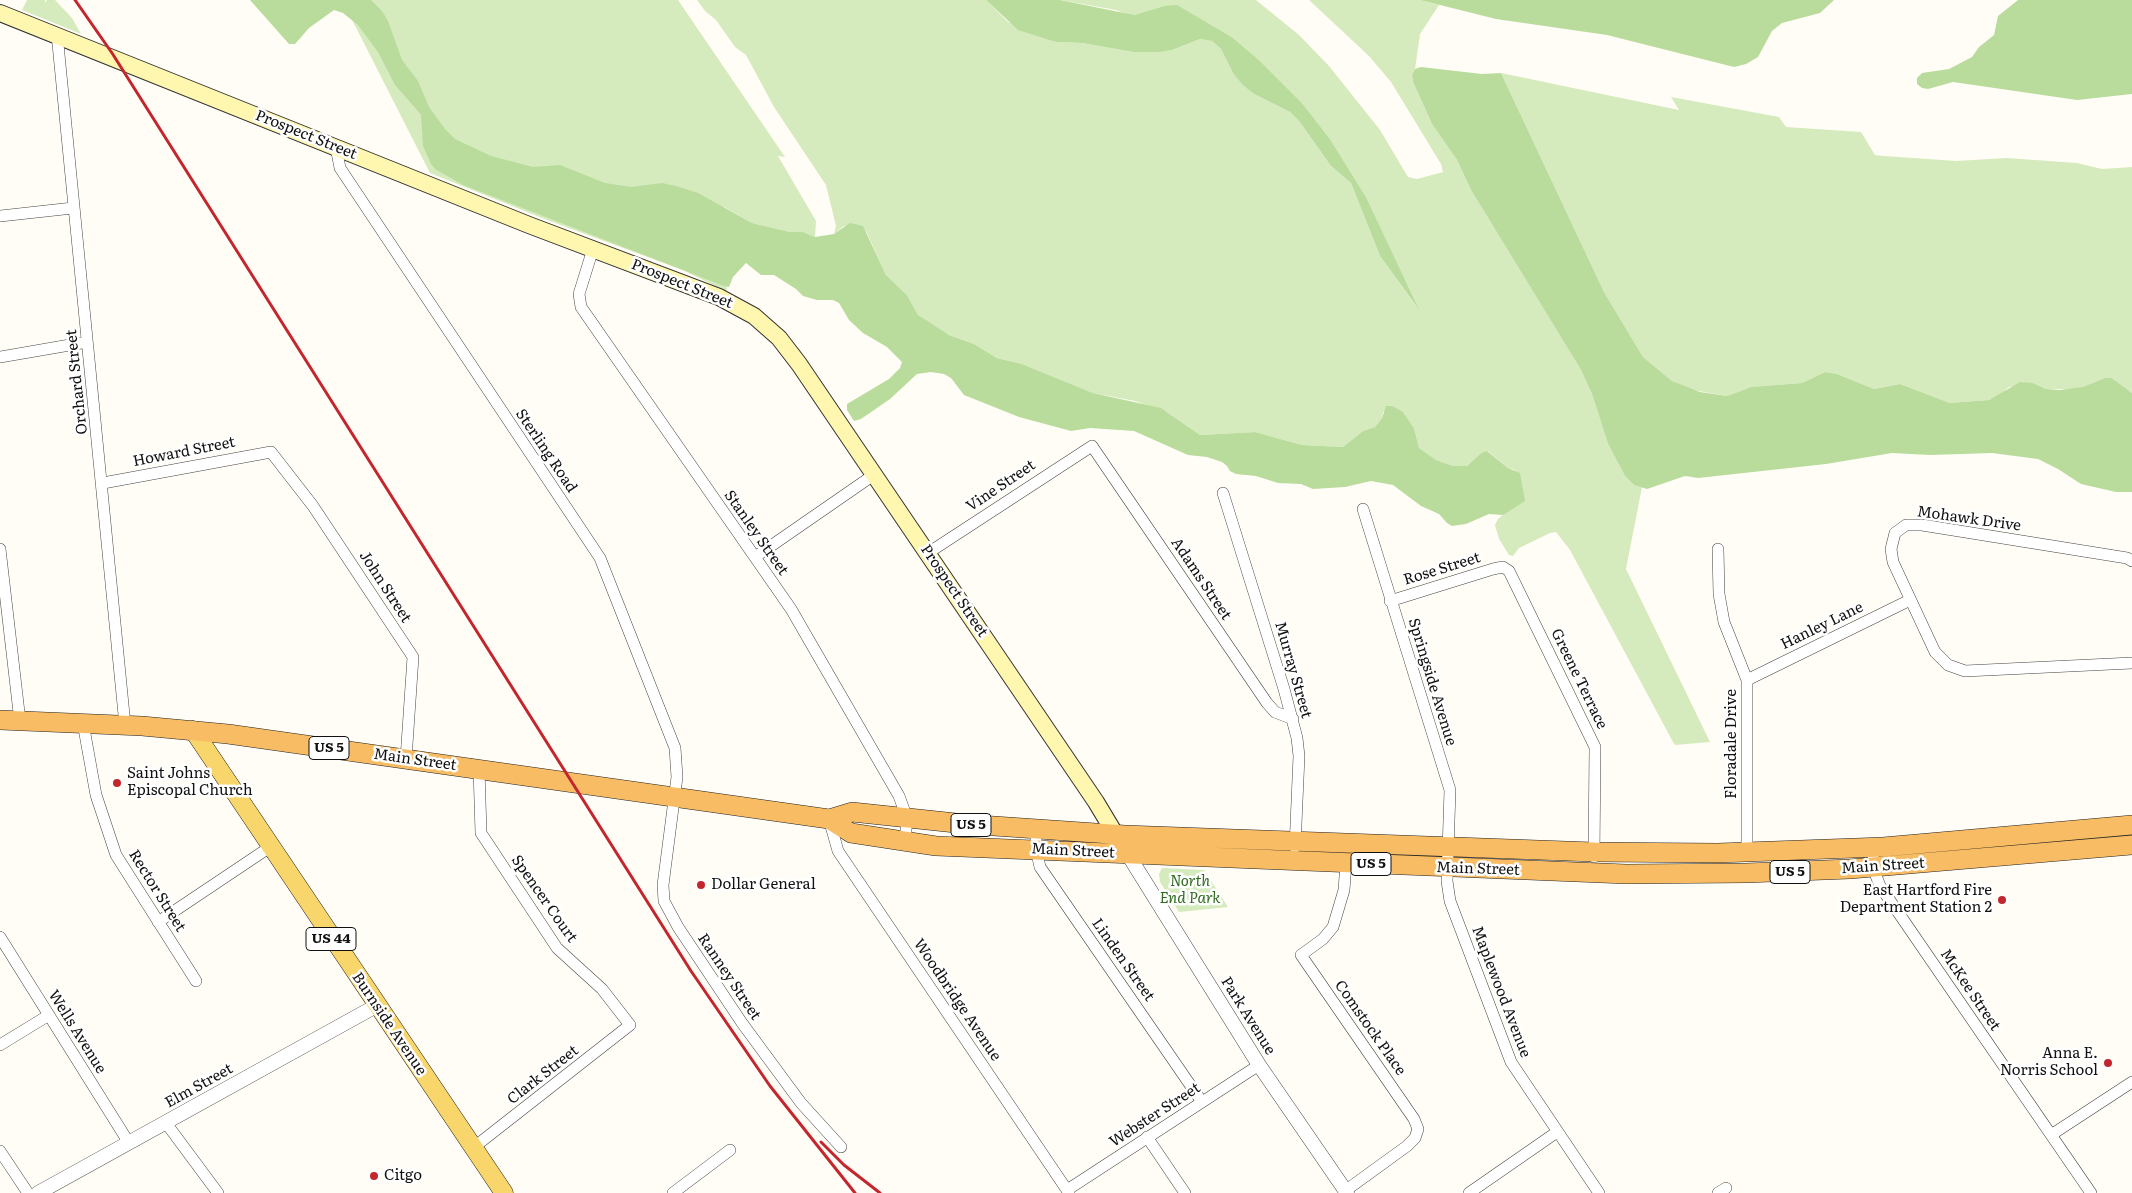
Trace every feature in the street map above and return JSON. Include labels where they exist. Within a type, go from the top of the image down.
[{"type":"highway","name":"Main Street","points":[[0,720],[193,730],[829,819],[851,833],[936,846],[1594,874],[1753,873],[1874,867],[2132,845]]},
{"type":"highway","name":"Main Street","points":[[829,819],[852,812],[1036,829],[1115,834],[1594,852],[1747,853],[1872,848],[2132,825]]},
{"type":"highway","points":[[1984,838],[1986,858]]},
{"type":"main road","name":"Prospect Street","points":[[0,13],[733,303],[761,322],[779,338],[794,357],[875,474],[1127,853]]},
{"type":"main road","name":"Burnside Avenue","points":[[193,730],[376,1006],[504,1193]]},
{"type":"street","name":"Orchard Street","points":[[57,34],[73,208],[103,483],[125,725]]},
{"type":"street","name":"Sterling Road","points":[[336,147],[340,168],[600,558],[675,748],[677,767],[674,797]]},
{"type":"street","points":[[0,216],[73,208]]},
{"type":"street","name":"Stanley Street","points":[[593,249],[580,294],[580,304],[796,617],[899,796],[907,818],[905,842]]},
{"type":"street","points":[[0,358],[87,342]]},
{"type":"street","name":"Vine Street","points":[[928,554],[1092,446]]},
{"type":"street","name":"Adams Street","points":[[1092,446],[1267,703],[1274,712],[1293,719]]},
{"type":"street","name":"Howard Street","points":[[103,483],[271,452]]},
{"type":"street","name":"John Street","points":[[271,452],[313,506],[413,657],[406,759]]},
{"type":"street","points":[[755,557],[875,474]]},
{"type":"street","name":"Murray Street","points":[[1223,493],[1293,719],[1299,756],[1295,861]]},
{"type":"street","name":"Springside Avenue","points":[[1362,509],[1450,790],[1448,868]]},
{"type":"street","name":"Mohawk Drive","points":[[2132,561],[2126,558],[1931,526],[1906,525],[1895,534],[1891,548],[1894,562],[1910,600],[1935,652],[1948,665],[1965,671],[2132,663]]},
{"type":"street","points":[[0,549],[20,721]]},
{"type":"street","name":"Floradale Drive","points":[[1718,550],[1719,594],[1724,622],[1747,680],[1747,853]]},
{"type":"street","name":"Rose Street","points":[[1390,601],[1503,567]]},
{"type":"street","name":"Greene Terrace","points":[[1503,567],[1509,571],[1514,579],[1595,747],[1594,874]]},
{"type":"street","name":"Hanley Lane","points":[[1747,680],[1910,600]]},
{"type":"street","name":"Rector Street","points":[[83,723],[96,795],[116,855],[196,981]]},
{"type":"street","name":"Spencer Court","points":[[479,769],[481,833],[557,948],[602,989],[630,1025]]},
{"type":"street","name":"Ranney Street","points":[[674,797],[663,885],[664,901],[670,914],[742,1023],[801,1103],[841,1147]]},
{"type":"street","name":"Woodbridge Avenue","points":[[829,819],[838,851],[1068,1192]]},
{"type":"street","name":"Linden Street","points":[[1036,829],[1036,849],[1042,869],[1202,1102]]},
{"type":"street","points":[[158,922],[270,847]]},
{"type":"street","name":"McKee Street","points":[[1872,848],[1874,867],[1880,886],[2090,1193]]},
{"type":"street","name":"Park Avenue","points":[[1127,853],[1259,1065],[1346,1192]]},
{"type":"street","name":"Comstock Place","points":[[1346,863],[1344,890],[1333,927],[1323,939],[1301,955],[1414,1119],[1418,1130],[1415,1138],[1407,1146],[1346,1192]]},
{"type":"street","name":"Maplewood Avenue","points":[[1448,868],[1450,901],[1506,1051],[1518,1073],[1599,1193]]},
{"type":"street","name":"Wells Avenue","points":[[0,937],[129,1143]]},
{"type":"street","name":"Elm Street","points":[[38,1193],[376,1006]]},
{"type":"street","points":[[0,1044],[49,1015]]},
{"type":"street","name":"Clark Street","points":[[473,1148],[630,1025]]},
{"type":"street","name":"Webster Street","points":[[1068,1192],[1259,1065]]},
{"type":"street","points":[[2051,1135],[2132,1082]]},
{"type":"street","points":[[166,1123],[218,1193]]},
{"type":"street","points":[[1469,1193],[1557,1132]]},
{"type":"street","points":[[1147,1138],[1185,1193]]},
{"type":"street","points":[[674,1193],[730,1150]]},
{"type":"street","points":[[0,1151],[28,1193]]},
{"type":"green space","points":[[27,0],[45,0],[45,3],[47,0],[55,0],[72,18],[81,34],[22,10]]},
{"type":"green space","points":[[250,0],[371,0],[382,11],[388,21],[402,60],[418,81],[429,107],[445,129],[455,139],[491,156],[533,167],[560,165],[605,183],[631,187],[662,183],[676,186],[698,193],[752,223],[790,232],[803,232],[815,237],[834,234],[850,223],[863,226],[886,275],[907,295],[918,315],[949,335],[974,344],[997,358],[1022,364],[1093,393],[1161,408],[1200,435],[1255,432],[1302,445],[1343,447],[1363,431],[1375,427],[1382,418],[1386,406],[1392,406],[1403,412],[1414,428],[1419,448],[1436,460],[1453,466],[1467,466],[1481,453],[1487,451],[1508,468],[1520,473],[1525,501],[1503,515],[1489,514],[1466,524],[1452,526],[1439,514],[1421,506],[1393,485],[1371,481],[1345,487],[1313,489],[1301,484],[1278,483],[1256,476],[1236,474],[1230,471],[1222,462],[1207,457],[1188,455],[1134,431],[1090,428],[1071,431],[1019,417],[964,395],[951,378],[944,374],[931,372],[917,374],[890,399],[861,419],[854,421],[847,410],[847,404],[889,379],[900,368],[902,362],[887,347],[863,333],[849,320],[839,303],[833,300],[817,300],[803,296],[796,289],[774,275],[761,275],[746,263],[733,277],[729,287],[724,286],[463,185],[435,169],[431,164],[423,146],[421,115],[395,85],[378,52],[358,25],[343,13],[334,10],[309,28],[295,44],[289,44]]},
{"type":"green space","points":[[342,0],[678,0],[785,157],[778,156],[816,221],[815,237],[803,232],[790,232],[752,223],[724,207],[727,292],[683,270],[547,220],[430,173]]},
{"type":"green space","points":[[697,0],[986,0],[1008,22],[1056,42],[1082,43],[1133,52],[1172,50],[1200,39],[1212,41],[1221,49],[1233,73],[1254,94],[1290,112],[1299,121],[1331,166],[1351,183],[1380,256],[1417,308],[1366,197],[1330,139],[1302,103],[1259,60],[1233,38],[1164,6],[1128,15],[1116,10],[1060,0],[1256,0],[1299,35],[1329,66],[1380,130],[1408,177],[1417,179],[1443,172],[1441,164],[1391,82],[1369,56],[1309,0],[1420,0],[1439,5],[1420,34],[1415,69],[1412,75],[1413,82],[1432,124],[1457,160],[1471,190],[1581,370],[1592,394],[1608,444],[1625,476],[1634,485],[1642,487],[1626,569],[1710,742],[1675,745],[1570,550],[1556,532],[1519,548],[1513,556],[1509,555],[1499,539],[1495,525],[1498,519],[1512,507],[1524,501],[1515,470],[1508,468],[1488,451],[1481,453],[1467,466],[1453,466],[1436,460],[1419,448],[1414,428],[1403,412],[1383,412],[1382,418],[1375,427],[1363,431],[1343,447],[1302,445],[1255,432],[1200,435],[1167,412],[1135,401],[1093,393],[1022,364],[997,358],[974,344],[949,335],[918,315],[907,295],[886,275],[866,231],[844,226],[834,234],[836,226],[826,185],[774,107],[746,55],[735,47],[716,20],[705,11]]},
{"type":"green space","points":[[986,0],[1060,0],[1134,15],[1164,6],[1177,5],[1233,38],[1259,60],[1302,103],[1330,139],[1366,197],[1419,310],[1380,256],[1351,183],[1331,166],[1299,121],[1290,112],[1254,94],[1243,85],[1233,73],[1221,49],[1212,41],[1200,39],[1172,50],[1159,52],[1133,52],[1082,43],[1056,42],[1018,30]]},
{"type":"green space","points":[[1420,0],[1834,0],[1820,13],[1782,23],[1772,31],[1758,57],[1746,64],[1734,67],[1607,35],[1496,19]]},
{"type":"green space","points":[[2018,0],[2132,0],[2132,94],[2077,100],[1953,82],[1928,89],[1922,88],[1917,84],[1917,78],[1922,73],[1949,69],[1972,57],[1979,47],[1994,35],[1998,16]]},
{"type":"green space","points":[[1421,67],[1482,74],[1501,73],[1604,292],[1643,357],[1672,381],[1700,392],[1727,396],[1751,387],[1802,383],[1825,372],[1837,374],[1874,389],[1900,384],[1950,403],[1989,400],[2020,382],[2033,383],[2046,389],[2060,390],[2082,387],[2105,378],[2112,378],[2132,393],[2132,492],[2116,492],[2081,484],[2038,459],[1992,453],[1930,455],[1892,453],[1826,464],[1698,478],[1685,476],[1647,489],[1634,485],[1625,476],[1608,444],[1592,394],[1581,370],[1471,190],[1457,160],[1432,124],[1413,82],[1412,75],[1415,69]]},
{"type":"green space","points":[[1501,73],[1679,110],[1671,97],[1779,117],[1786,127],[1861,132],[1875,155],[1956,161],[2007,158],[2077,163],[2102,169],[2132,167],[2132,393],[2112,378],[2105,378],[2076,389],[2046,389],[2033,383],[2009,387],[2000,395],[1989,400],[1950,403],[1900,384],[1874,389],[1837,374],[1825,372],[1802,383],[1751,387],[1727,396],[1687,389],[1672,381],[1643,357],[1604,292]]},
{"type":"green space","name":"North End Park","points":[[1162,868],[1204,870],[1228,907],[1179,912],[1160,882],[1159,874]]},
{"type":"railway","points":[[75,0],[112,53],[691,971],[770,1086],[855,1193]]},
{"type":"railway","points":[[821,1142],[844,1165],[880,1193]]},
{"type":"place","name":"Saint Johns Episcopal Church","points":[[117,783]]},
{"type":"place","name":"Dollar General","points":[[701,885]]},
{"type":"place","name":"East Hartford Fire Department Station 2","points":[[2002,900]]},
{"type":"place","name":"Anna E. Norris School","points":[[2108,1063]]},
{"type":"place","name":"Citgo","points":[[374,1176]]}]
